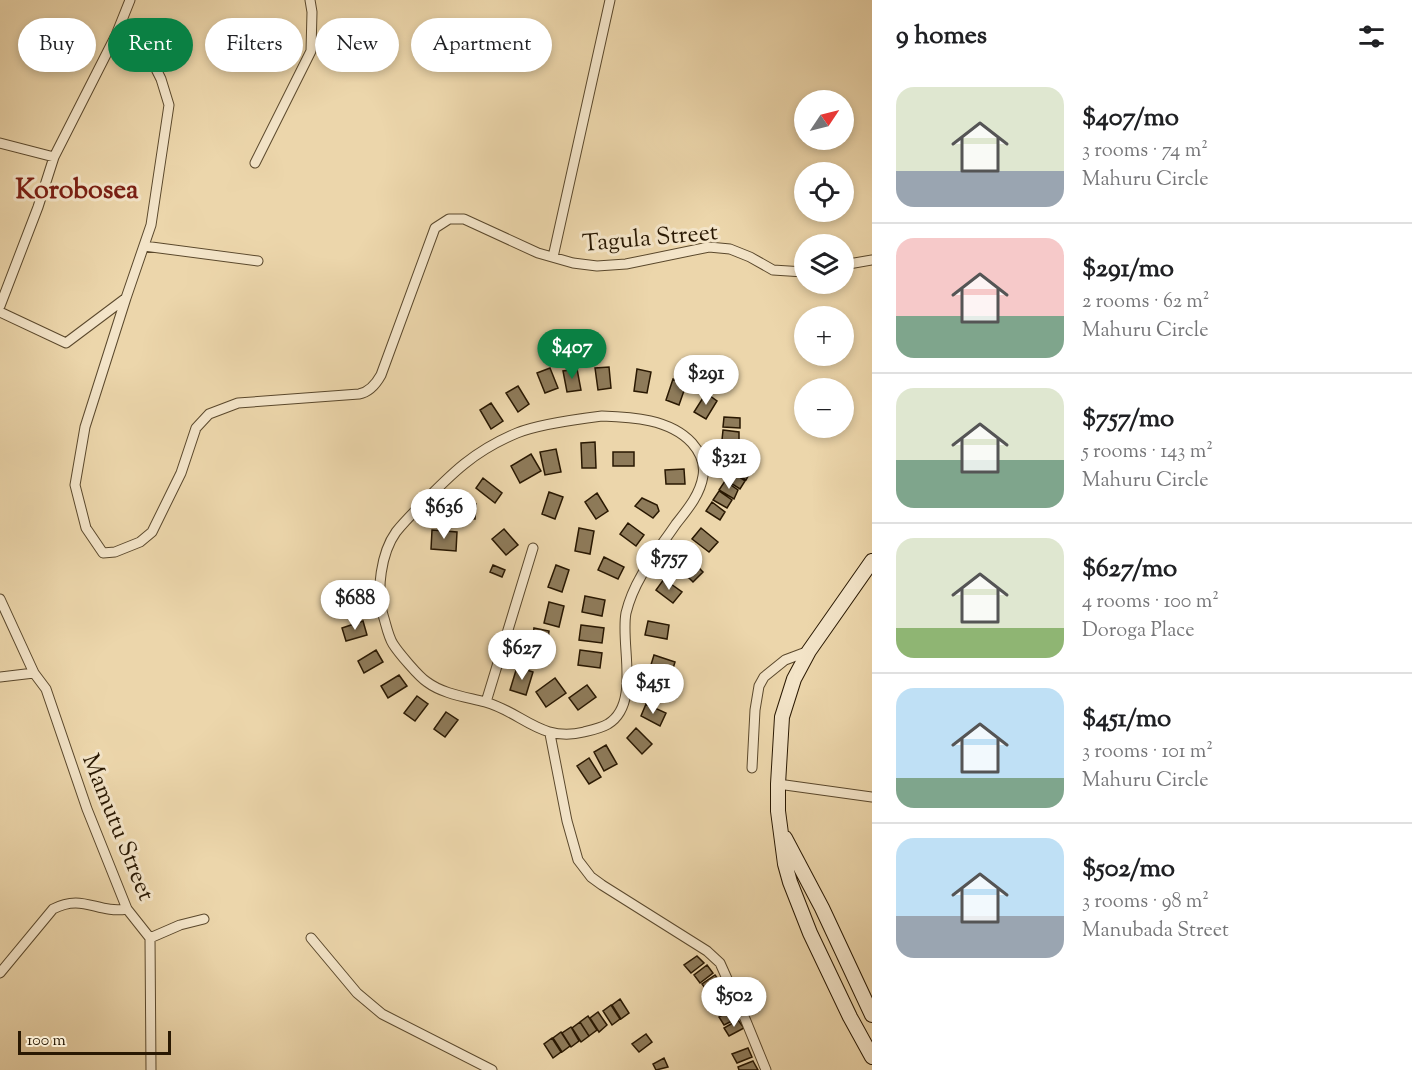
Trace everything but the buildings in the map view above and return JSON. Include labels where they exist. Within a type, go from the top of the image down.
[{"type":"main road","points":[[872,561],[809,651],[794,680],[782,717],[778,783],[778,811],[785,864],[797,902],[850,1017],[872,1057]]},
{"type":"main road","points":[[782,833],[818,899],[872,1015]]},
{"type":"street","points":[[123,18],[130,0]]},
{"type":"street","points":[[255,163],[311,51],[310,0]]},
{"type":"street","points":[[553,257],[610,0]]},
{"type":"street","points":[[0,306],[38,207],[54,157],[108,51]]},
{"type":"street","points":[[0,312],[66,343],[126,298],[151,225],[169,105],[158,72]]},
{"type":"street","points":[[0,143],[54,157]]},
{"type":"street","name":"Tagula Street","points":[[126,298],[85,427],[75,485],[86,528],[103,553],[115,552],[140,542],[152,532],[181,473],[196,428],[209,414],[238,403],[359,394],[366,392],[376,384],[435,228],[449,219],[464,219],[512,242],[573,263],[597,266],[626,264],[699,248],[720,247],[750,257],[773,270],[794,271]]},
{"type":"street","points":[[144,246],[258,261]]},
{"type":"street","points":[[854,264],[872,260]]},
{"type":"street","points":[[602,416],[631,417],[663,425],[679,432],[696,447],[704,466],[703,476],[693,502],[646,567],[632,594],[626,615],[624,635],[628,673],[625,698],[620,710],[608,724],[593,730],[564,736],[550,734],[486,702],[466,699],[427,682],[392,643],[380,606],[380,572],[395,533],[453,471],[488,446],[520,432],[602,416]]},
{"type":"street","points":[[486,702],[533,548]]},
{"type":"street","name":"Mamutu Street","points":[[0,599],[34,673],[46,689],[87,809],[127,909],[150,938]]},
{"type":"street","points":[[752,768],[755,710],[759,686],[764,677],[785,660],[809,651]]},
{"type":"street","points":[[0,677],[34,673]]},
{"type":"street","points":[[550,734],[567,821],[578,860],[584,869],[602,885],[707,951],[720,963],[766,1070]]},
{"type":"street","points":[[778,783],[872,797]]},
{"type":"street","points":[[0,973],[53,909],[62,904],[84,902],[114,911],[127,909]]},
{"type":"street","points":[[151,1070],[150,938],[180,925],[204,919]]},
{"type":"street","points":[[311,938],[357,993],[382,1014],[492,1070]]},
{"type":"district","name":"Korobosea","points":[[77,189]]}]
